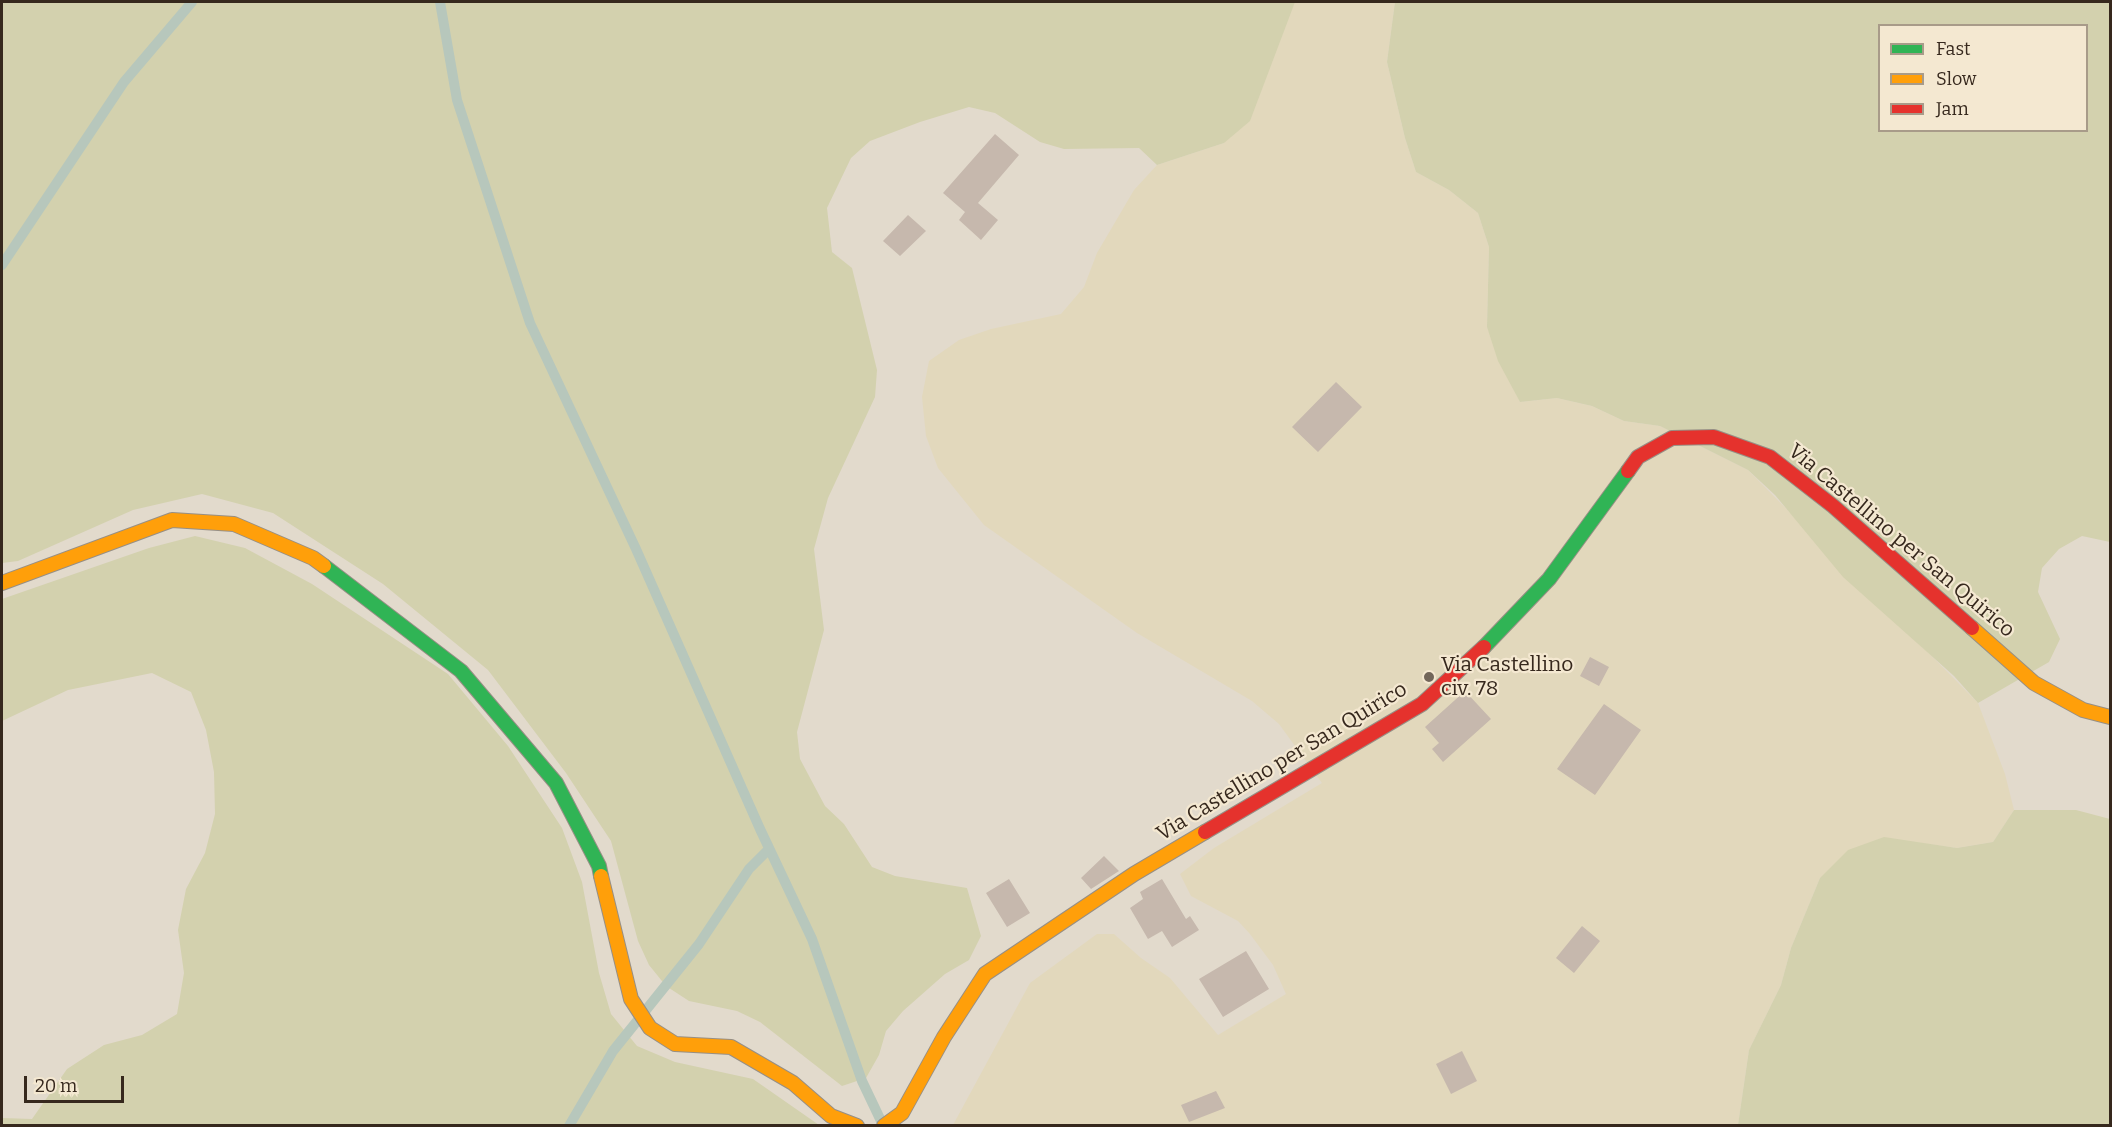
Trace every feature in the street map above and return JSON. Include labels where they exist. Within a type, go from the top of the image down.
[{"type":"street","name":"Via Castellino per San Quirico","points":[[884,1125],[902,1113],[944,1037],[985,974],[1134,874],[1422,705],[1487,644],[1549,579],[1638,457],[1672,438],[1714,437],[1770,457],[1833,506],[2034,683],[2083,710],[2110,717]]},
{"type":"street","points":[[2,583],[172,520],[234,524],[314,558],[460,671],[556,783],[599,866],[632,999],[650,1028],[675,1044],[731,1047],[793,1083],[831,1116],[857,1125]]},
{"type":"shaded area","points":[[2,2],[1295,2],[1250,121],[1224,143],[1157,165],[1139,148],[1064,149],[1040,142],[995,113],[969,107],[870,141],[851,158],[827,208],[832,252],[852,268],[877,370],[875,397],[828,498],[814,549],[824,630],[797,732],[800,759],[825,806],[844,824],[872,867],[895,876],[967,888],[981,936],[969,960],[945,974],[903,1011],[886,1031],[879,1055],[866,1078],[842,1086],[760,1022],[737,1011],[689,1001],[666,986],[649,965],[638,941],[611,841],[566,773],[488,670],[383,584],[273,513],[202,494],[133,510],[18,561],[2,563]]},
{"type":"shaded area","points":[[1295,2],[1395,2],[1387,62],[1405,138],[1416,172],[1449,190],[1478,213],[1489,247],[1487,327],[1520,402],[1557,398],[1592,406],[1624,421],[1660,426],[1748,470],[1978,703],[2005,774],[2014,810],[1993,842],[1957,848],[1884,838],[1820,878],[1791,948],[1781,985],[1749,1050],[1738,1125],[953,1125],[1030,983],[1097,934],[1114,934],[1141,958],[1170,978],[1218,1035],[1286,994],[1273,965],[1250,934],[1238,921],[1191,896],[1180,874],[1214,848],[1322,783],[1279,724],[1252,701],[1137,633],[984,525],[938,468],[926,436],[922,397],[929,361],[959,340],[991,329],[1061,314],[1084,287],[1097,253],[1134,190],[1157,165],[1224,143]]},
{"type":"shaded area","points":[[1395,2],[2110,2],[2110,542],[2082,536],[2059,549],[2042,568],[2038,592],[2060,639],[2049,662],[1978,703],[1954,676],[1843,577],[1775,495],[1748,470],[1660,426],[1624,421],[1592,406],[1557,398],[1520,402],[1498,361],[1487,327],[1489,247],[1478,213],[1449,190],[1416,172],[1405,138],[1387,62]]},
{"type":"shaded area","points":[[195,536],[245,548],[312,584],[448,674],[508,746],[562,828],[582,882],[599,973],[611,1014],[637,1046],[675,1062],[753,1079],[819,1125],[2,1125],[2,1118],[32,1119],[67,1069],[104,1045],[142,1035],[177,1014],[184,973],[178,930],[186,889],[205,853],[215,814],[214,772],[206,730],[191,692],[152,673],[68,690],[2,721],[2,599],[149,548]]},
{"type":"shaded area","points":[[2014,810],[2076,810],[2110,819],[2110,1125],[1738,1125],[1749,1050],[1781,985],[1791,948],[1820,878],[1848,850],[1884,837],[1957,848],[1993,842]]},
{"type":"building","points":[[995,134],[1019,155],[978,203],[998,220],[981,240],[959,220],[965,212],[943,193]]},
{"type":"building","points":[[908,215],[926,231],[900,256],[883,241]]},
{"type":"building","points":[[1336,382],[1362,407],[1318,452],[1292,427]]},
{"type":"building","points":[[1590,657],[1609,667],[1599,686],[1580,676]]},
{"type":"building","points":[[1465,691],[1491,719],[1443,762],[1432,749],[1439,743],[1425,727]]},
{"type":"building","points":[[1604,704],[1641,730],[1595,795],[1557,769]]},
{"type":"building","points":[[1104,856],[1119,871],[1091,889],[1081,878]]},
{"type":"building","points":[[1009,879],[1030,913],[1007,927],[986,893]]},
{"type":"building","points":[[1162,879],[1186,919],[1190,916],[1199,930],[1172,947],[1162,931],[1148,939],[1130,908],[1143,899],[1140,892]]},
{"type":"building","points":[[1582,926],[1600,941],[1574,973],[1556,958]]},
{"type":"building","points":[[1246,951],[1269,989],[1223,1017],[1199,979]]},
{"type":"building","points":[[1462,1051],[1477,1081],[1451,1094],[1436,1064]]},
{"type":"building","points":[[1216,1091],[1225,1108],[1189,1122],[1181,1105]]},
{"type":"waterway","points":[[2,265],[124,82],[192,2]]},
{"type":"waterway","points":[[440,2],[457,100],[530,323],[636,549],[760,829],[812,939],[862,1081],[882,1123]]},
{"type":"waterway","points":[[569,1126],[613,1051],[699,944],[749,869],[769,849]]},
{"type":"traffic: fast","points":[[1484,647],[1549,579],[1628,471]]},
{"type":"traffic: fast","points":[[324,566],[461,671],[556,783],[599,866],[601,876]]},
{"type":"traffic: slow","points":[[2,583],[172,520],[234,524],[313,558],[324,566]]},
{"type":"traffic: slow","points":[[1972,628],[2034,683],[2083,710],[2110,717]]},
{"type":"traffic: slow","points":[[884,1126],[902,1113],[944,1037],[985,974],[1134,874],[1205,832]]},
{"type":"traffic: slow","points":[[601,876],[631,999],[650,1028],[675,1044],[731,1047],[793,1083],[831,1116],[857,1126]]},
{"type":"traffic: jam","points":[[1628,471],[1638,457],[1672,438],[1714,437],[1770,457],[1833,506],[1972,628]]},
{"type":"traffic: jam","points":[[1205,832],[1422,704],[1484,647]]},
{"type":"place","name":"Via Castellino civ. 78","points":[[1429,677]]}]
